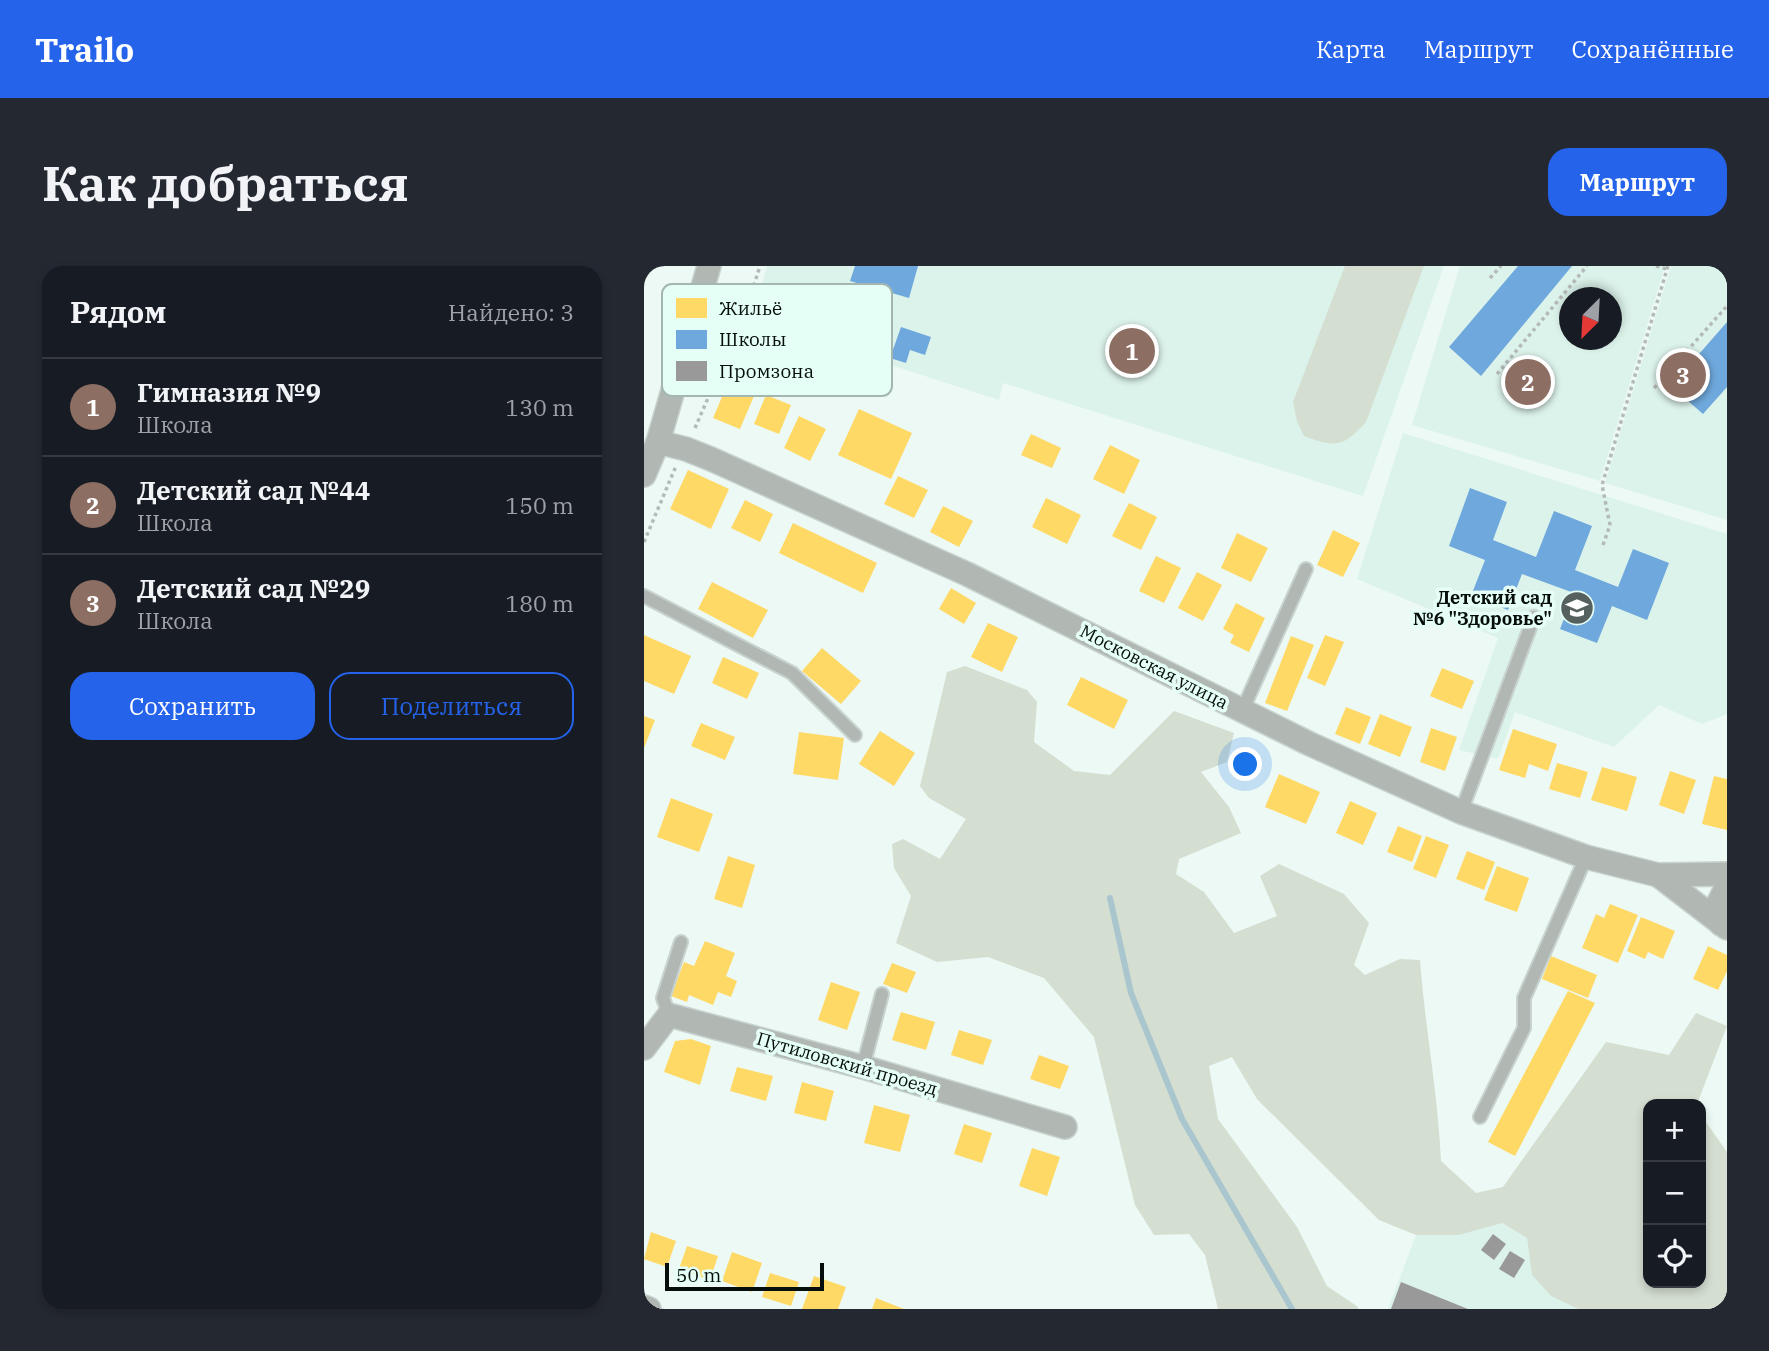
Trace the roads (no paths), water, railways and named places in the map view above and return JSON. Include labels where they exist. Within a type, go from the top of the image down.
[{"type":"street","points":[[703,284],[709,266]]},
{"type":"street","points":[[644,475],[666,396]]},
{"type":"street","name":"Московская улица","points":[[651,443],[686,449],[967,574],[1310,744],[1461,812],[1586,856],[1658,875],[1727,874]]},
{"type":"street","name":"Московская улица","points":[[1658,875],[1724,926]]},
{"type":"street","points":[[1724,926],[1717,906],[1727,886]]},
{"type":"street","points":[[644,1048],[669,1015]]},
{"type":"street","name":"Путиловский проезд","points":[[669,1015],[863,1067],[1065,1127]]},
{"type":"lane","points":[[1242,711],[1306,569]]},
{"type":"lane","points":[[644,596],[792,673],[855,735]]},
{"type":"lane","points":[[1461,812],[1534,617]]},
{"type":"lane","points":[[1480,1116],[1524,1028],[1524,998],[1586,856]]},
{"type":"lane","points":[[669,1015],[663,998],[681,942]]},
{"type":"lane","points":[[863,1067],[882,994]]},
{"type":"waterway","points":[[1110,898],[1131,993],[1182,1119],[1292,1309]]},
{"type":"place","name":"Гимназия №9","points":[[1132,351]]},
{"type":"place","name":"Детский сад №29","points":[[1683,375]]},
{"type":"place","name":"Детский сад №44","points":[[1528,382]]},
{"type":"place","name":"Детский сад №6 \"Здоровье\"","points":[[1577,608]]}]
